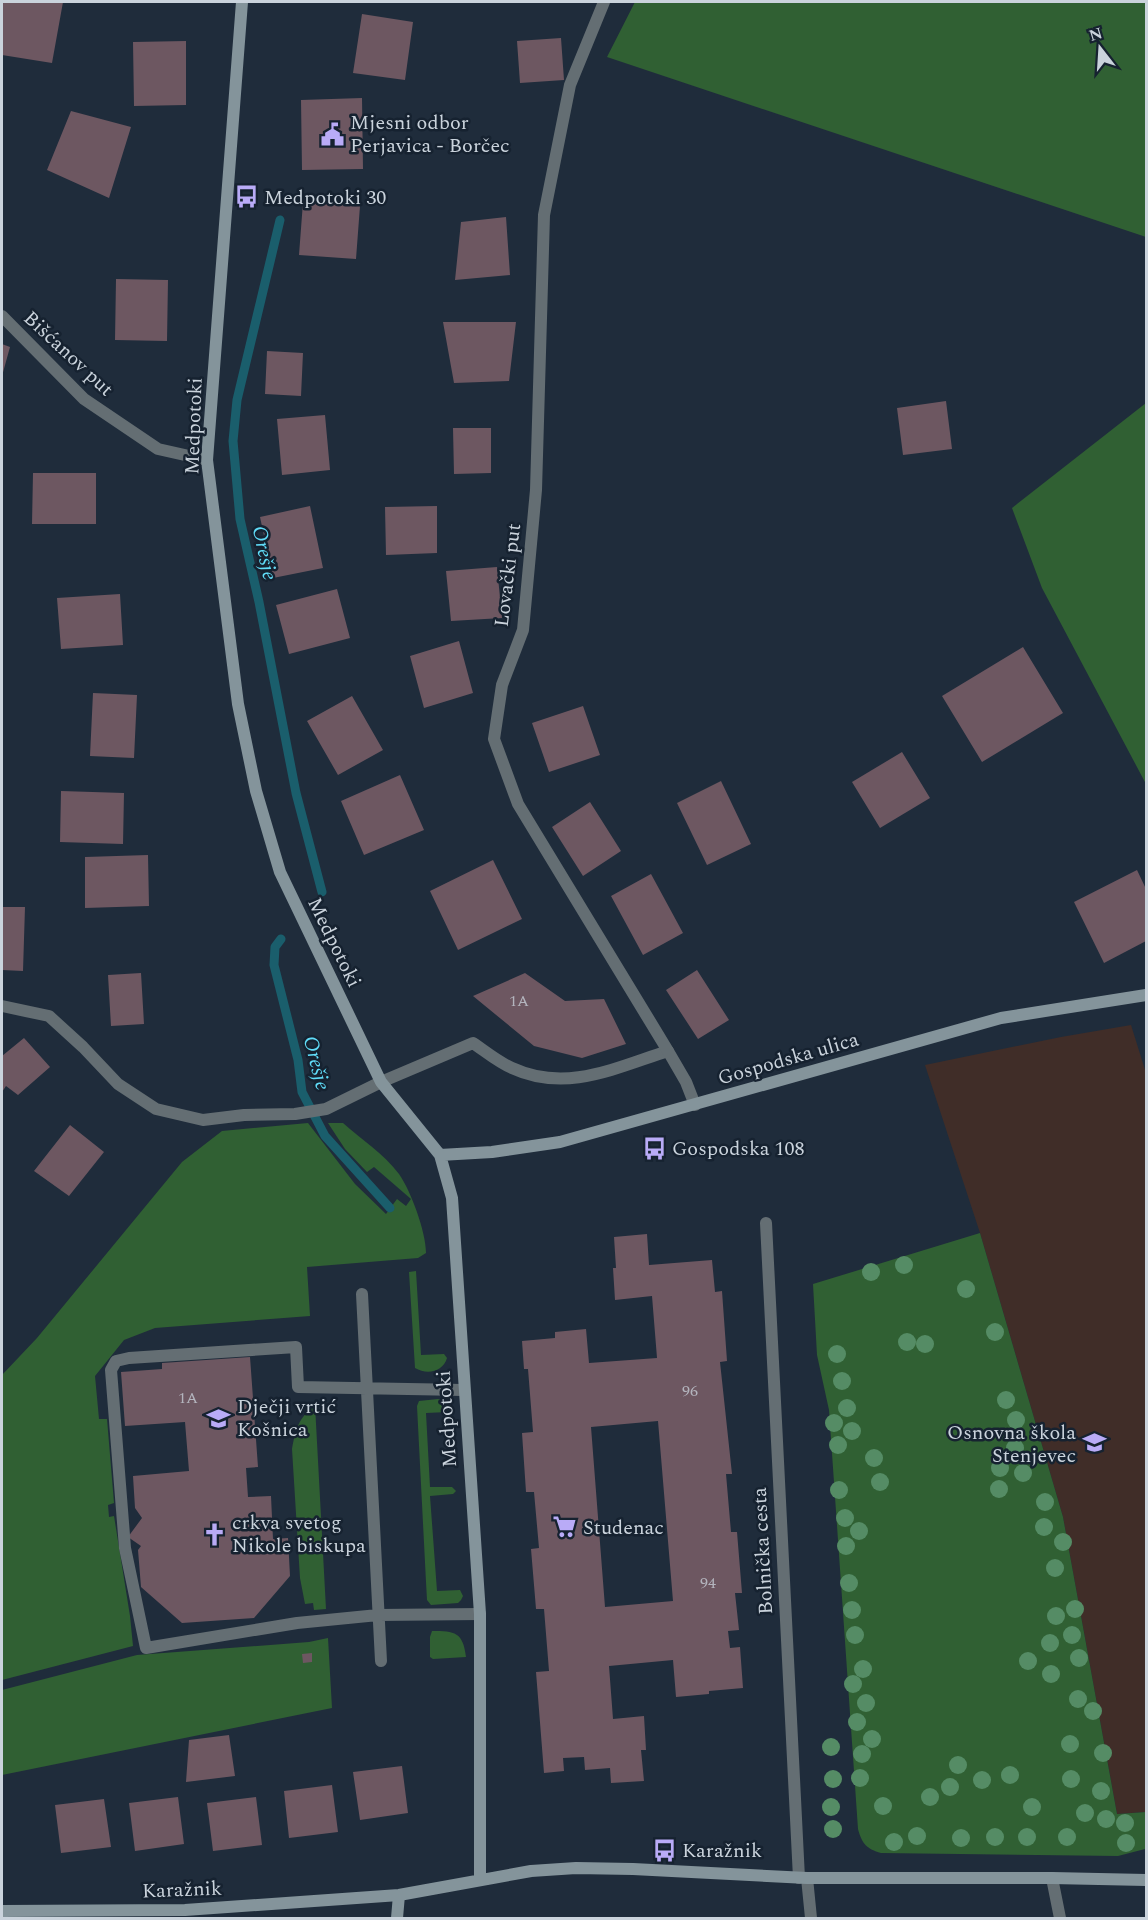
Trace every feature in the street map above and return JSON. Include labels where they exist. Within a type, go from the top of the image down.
[{"type":"street","name":"Medpotoki","points":[[242,2],[207,460],[238,704],[256,791],[280,872],[381,1082],[440,1155],[452,1198],[480,1614],[480,1879]]},
{"type":"street","name":"Lovački put","points":[[604,2],[570,85],[544,215],[536,490],[523,630],[502,685],[494,739],[519,804],[668,1051],[686,1082],[695,1105]]},
{"type":"street","name":"Bišćanov put","points":[[2,316],[84,399],[158,449],[207,460]]},
{"type":"street","name":"Gospodska ulica","points":[[440,1155],[492,1152],[560,1142],[1000,1018],[1146,995]]},
{"type":"street","points":[[2,1006],[49,1016],[118,1084],[156,1109],[203,1120],[244,1115],[295,1114],[326,1109],[381,1082],[473,1043],[512,1068],[553,1080],[589,1077],[668,1051]]},
{"type":"street","name":"Bolnička cesta","points":[[766,1223],[803,1878],[811,1918]]},
{"type":"street","points":[[362,1294],[381,1661]]},
{"type":"street","points":[[464,1390],[298,1387],[296,1347],[129,1358],[116,1361],[111,1370],[125,1548],[146,1648],[297,1623],[378,1615],[480,1614]]},
{"type":"street","points":[[397,1918],[399,1895],[531,1871],[576,1868],[803,1878],[1146,1880]]},
{"type":"street","points":[[1052,1878],[1060,1918]]},
{"type":"street","name":"Karažnik","points":[[2,1911],[185,1914],[399,1895]]},
{"type":"shaded area","name":"Osnovna škola Stenjevec","points":[[1131,1025],[1146,1073],[1146,1812],[1117,1814],[1063,1517],[980,1233],[925,1065]]},
{"type":"green space","points":[[635,2],[1146,2],[1146,237],[607,57]]},
{"type":"green space","points":[[1146,403],[1146,784],[1042,588],[1012,508]]},
{"type":"green space","points":[[308,1123],[355,1184],[386,1214],[397,1199],[406,1206],[411,1199],[374,1167],[367,1172],[345,1149],[328,1123],[343,1123],[393,1167],[404,1181],[413,1201],[421,1223],[426,1253],[418,1258],[307,1267],[310,1316],[155,1328],[124,1340],[95,1376],[99,1419],[107,1419],[114,1503],[108,1505],[109,1517],[114,1516],[133,1646],[2,1680],[2,1375],[37,1338],[182,1162],[222,1131]]},
{"type":"green space","points":[[980,1233],[1063,1517],[1117,1814],[1146,1812],[1145,1849],[1118,1856],[881,1853],[866,1845],[858,1829],[829,1410],[817,1355],[813,1284]]},
{"type":"green space","points":[[416,1271],[421,1355],[444,1354],[447,1358],[442,1366],[429,1372],[415,1368],[409,1272]]},
{"type":"green space","points":[[438,1399],[450,1407],[448,1412],[426,1413],[430,1487],[452,1487],[456,1491],[453,1494],[430,1496],[437,1591],[460,1590],[463,1596],[458,1603],[431,1605],[427,1600],[417,1406],[419,1401]]},
{"type":"green space","points":[[315,1405],[326,1609],[314,1610],[313,1603],[305,1604],[300,1578],[292,1449],[299,1424]]},
{"type":"green space","points":[[432,1631],[452,1633],[460,1638],[466,1657],[433,1659],[430,1657]]},
{"type":"green space","points":[[328,1638],[332,1708],[2,1775],[2,1690],[137,1655],[309,1642]]},
{"type":"building","points":[[2,2],[63,2],[52,63],[2,55]]},
{"type":"building","points":[[362,14],[413,22],[405,80],[353,73]]},
{"type":"building","points":[[561,38],[564,80],[520,83],[517,41]]},
{"type":"building","points":[[186,41],[186,105],[134,106],[133,42]]},
{"type":"building","name":"Mjesni odbor Perjavica - Borčec","points":[[362,98],[363,169],[302,170],[301,100]]},
{"type":"building","points":[[71,111],[131,127],[109,198],[47,170]]},
{"type":"building","points":[[303,202],[360,206],[356,259],[299,255]]},
{"type":"building","points":[[506,217],[510,275],[455,280],[461,222]]},
{"type":"building","points":[[116,279],[168,280],[167,341],[115,340]]},
{"type":"building","points":[[443,322],[516,322],[509,381],[454,383]]},
{"type":"building","points":[[2,344],[10,347],[2,376]]},
{"type":"building","points":[[267,351],[303,353],[301,396],[265,394]]},
{"type":"building","points":[[946,401],[952,449],[903,455],[897,408]]},
{"type":"building","points":[[325,415],[330,470],[282,475],[277,419]]},
{"type":"building","points":[[453,428],[491,428],[491,473],[454,474]]},
{"type":"building","points":[[33,473],[96,473],[96,524],[32,524]]},
{"type":"building","points":[[310,506],[323,568],[273,578],[260,517]]},
{"type":"building","points":[[437,506],[437,553],[386,555],[385,507]]},
{"type":"building","points":[[497,567],[502,618],[451,621],[446,571]]},
{"type":"building","points":[[337,589],[350,638],[289,654],[276,605]]},
{"type":"building","points":[[120,594],[123,645],[61,649],[57,598]]},
{"type":"building","points":[[459,641],[473,693],[424,708],[410,656]]},
{"type":"building","points":[[1023,647],[1063,713],[982,762],[942,696]]},
{"type":"building","points":[[93,693],[137,695],[134,758],[90,756]]},
{"type":"building","points":[[352,696],[383,750],[338,775],[307,721]]},
{"type":"building","points":[[583,706],[600,755],[549,772],[532,723]]},
{"type":"building","points":[[902,752],[930,798],[880,828],[852,782]]},
{"type":"building","points":[[400,775],[424,830],[364,855],[341,801]]},
{"type":"building","points":[[721,781],[751,844],[707,865],[677,803]]},
{"type":"building","points":[[61,791],[124,793],[123,844],[60,842]]},
{"type":"building","points":[[590,802],[621,851],[583,876],[552,827]]},
{"type":"building","points":[[148,855],[149,906],[85,908],[85,857]]},
{"type":"building","points":[[493,860],[522,919],[458,950],[430,891]]},
{"type":"building","points":[[1137,870],[1146,889],[1146,941],[1104,963],[1074,902]]},
{"type":"building","points":[[651,874],[683,933],[643,955],[611,896]]},
{"type":"building","points":[[2,907],[25,907],[23,971],[2,970]]},
{"type":"building","points":[[697,970],[729,1020],[698,1039],[666,990]]},
{"type":"building","points":[[141,973],[144,1024],[111,1026],[108,975]]},
{"type":"building","points":[[525,973],[565,1001],[604,999],[626,1044],[582,1058],[534,1046],[473,996]]},
{"type":"building","points":[[24,1038],[50,1067],[18,1095],[6,1086],[2,1092],[2,1056]]},
{"type":"building","points":[[70,1125],[104,1152],[69,1196],[34,1171]]},
{"type":"building","points":[[647,1234],[649,1265],[712,1260],[715,1292],[722,1291],[727,1361],[720,1362],[732,1474],[726,1474],[731,1532],[737,1532],[742,1593],[735,1593],[739,1630],[728,1631],[730,1648],[740,1647],[743,1688],[676,1697],[673,1660],[609,1666],[613,1719],[644,1716],[646,1750],[641,1750],[644,1781],[611,1783],[610,1768],[585,1770],[584,1757],[563,1758],[564,1771],[544,1773],[536,1672],[549,1671],[544,1609],[536,1609],[531,1549],[539,1548],[534,1492],[526,1492],[522,1433],[533,1432],[528,1369],[524,1369],[522,1341],[555,1338],[555,1332],[586,1329],[589,1363],[657,1358],[652,1296],[615,1300],[614,1237]],"holes":[[[658,1421],[673,1601],[605,1607],[591,1427]]]},
{"type":"building","points":[[250,1357],[258,1467],[246,1468],[248,1497],[271,1496],[273,1539],[288,1538],[290,1576],[254,1618],[182,1623],[141,1587],[138,1550],[141,1546],[128,1537],[142,1518],[135,1508],[133,1476],[189,1471],[185,1422],[125,1426],[121,1372],[162,1369],[162,1363]]},
{"type":"building","points":[[312,1653],[312,1662],[303,1663],[302,1654]]},
{"type":"building","points":[[229,1735],[235,1776],[186,1782],[189,1740]]},
{"type":"building","points":[[402,1766],[408,1813],[360,1820],[353,1772]]},
{"type":"building","points":[[332,1785],[338,1832],[289,1838],[284,1791]]},
{"type":"building","points":[[178,1797],[184,1844],[135,1851],[129,1803]]},
{"type":"building","points":[[256,1797],[262,1845],[213,1851],[207,1803]]},
{"type":"building","points":[[104,1799],[111,1847],[61,1853],[55,1805]]},
{"type":"waterway","name":"Orešje","points":[[280,220],[237,400],[233,441],[240,519],[259,602],[296,793],[322,892]]},
{"type":"waterway","name":"Orešje","points":[[281,939],[275,947],[274,965],[298,1060],[302,1092],[325,1136],[390,1208]]},
{"type":"place","name":"Mjesni odbor Perjavica - Borčec","points":[[332,134]]},
{"type":"place","name":"Medpotoki 30","points":[[246,197]]},
{"type":"place","name":"Gospodska 108","points":[[654,1148]]},
{"type":"place","name":"Dječji vrtić Košnica","points":[[219,1418]]},
{"type":"place","name":"Osnovna škola Stenjevec","points":[[1094,1443]]},
{"type":"place","name":"Studenac","points":[[565,1527]]},
{"type":"place","name":"crkva svetog Nikole biskupa","points":[[214,1534]]},
{"type":"place","name":"Karažnik","points":[[664,1850]]}]
